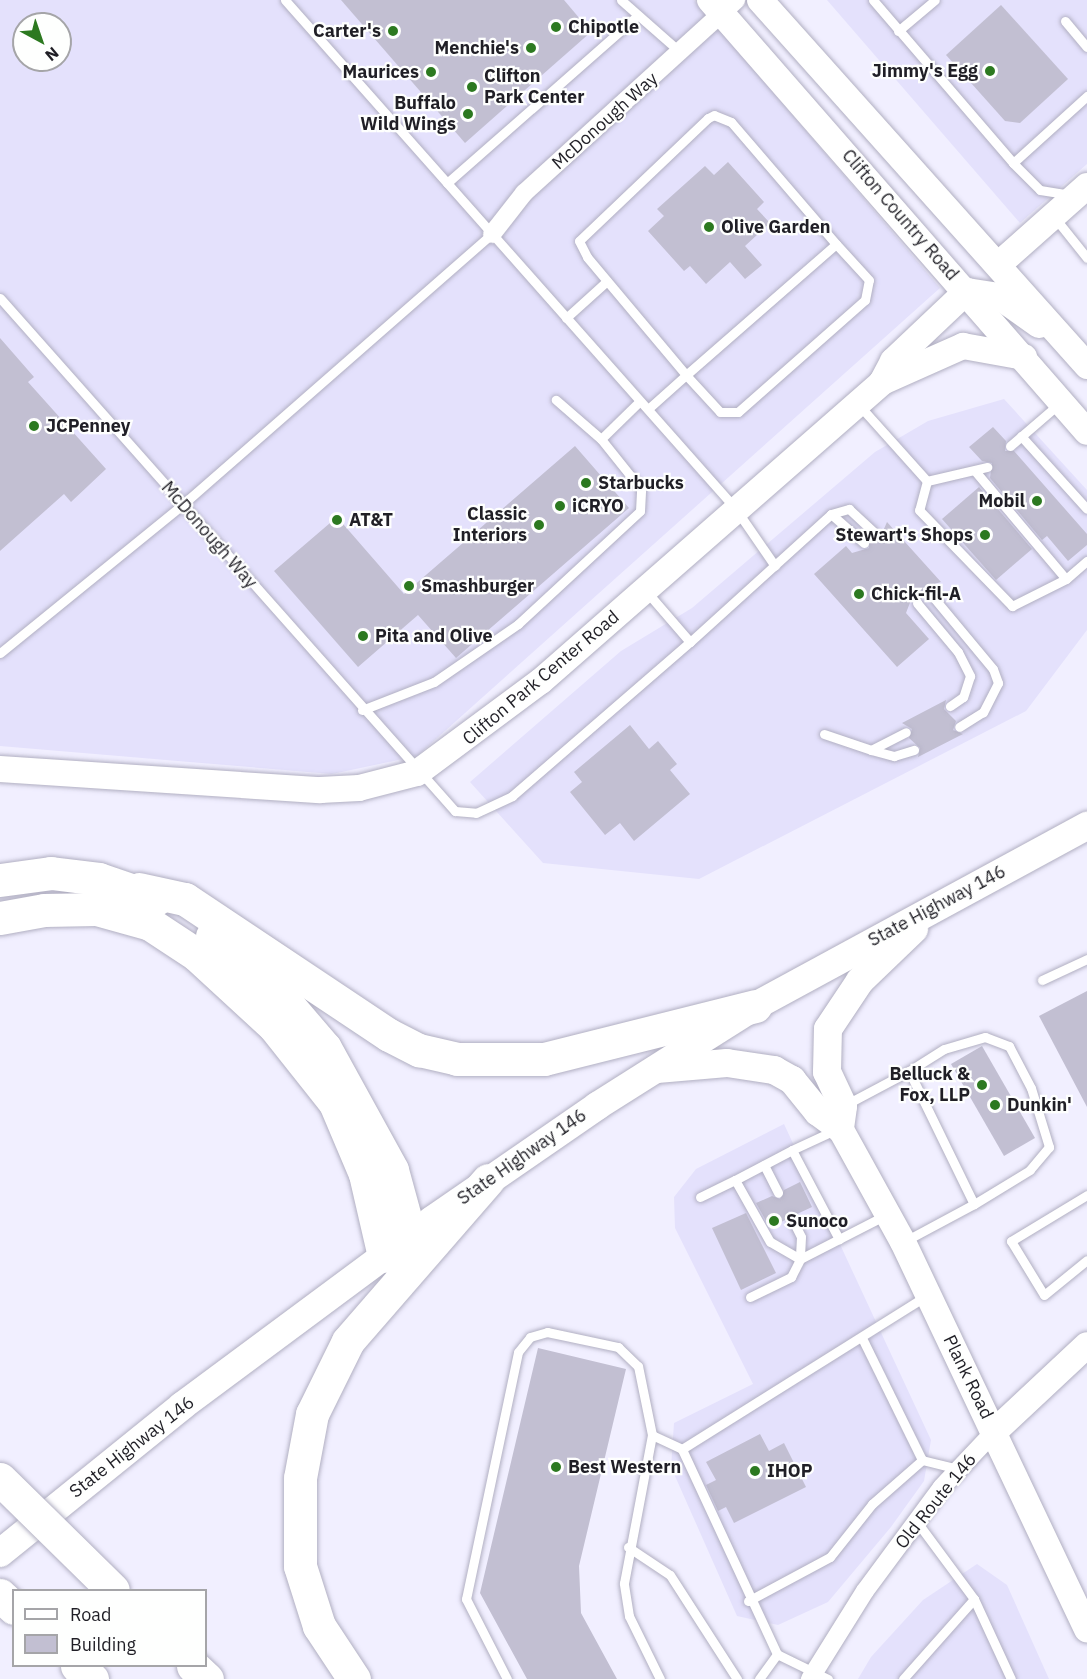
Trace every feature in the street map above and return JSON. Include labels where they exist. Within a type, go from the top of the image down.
[{"type":"highway","points":[[0,880],[51,873],[185,899],[389,1035],[419,1050],[457,1059],[544,1059],[755,1006]]},
{"type":"highway","points":[[139,890],[194,920],[290,1006],[325,1048],[392,1170],[410,1236]]},
{"type":"highway","points":[[0,918],[44,910],[97,909],[150,924],[197,955],[274,1026],[335,1102],[365,1174],[384,1256]]},
{"type":"highway","points":[[354,1679],[319,1626],[300,1566],[300,1478],[312,1414],[348,1341],[488,1180]]},
{"type":"highway","points":[[0,1479],[113,1589]]},
{"type":"highway","points":[[0,1595],[12,1606]]},
{"type":"highway","points":[[79,1667],[92,1679]]},
{"type":"highway","points":[[195,1667],[207,1679]]},
{"type":"main road","name":"State Highway 146","points":[[0,1553],[182,1406],[410,1236],[488,1180],[651,1070],[755,1006],[1082,832]]},
{"type":"main road","points":[[842,1117],[827,1072],[828,1029],[860,981],[935,909]]},
{"type":"main road","points":[[651,1070],[727,1063],[774,1070],[792,1080],[818,1112],[842,1117]]},
{"type":"street","points":[[760,0],[1087,366]]},
{"type":"street","name":"McDonough Way","points":[[492,234],[524,193],[682,53],[723,5]]},
{"type":"street","name":"Clifton Country Road","points":[[723,5],[1087,432]]},
{"type":"street","points":[[998,265],[1082,191]]},
{"type":"street","points":[[967,291],[998,296],[1065,341]]},
{"type":"street","name":"Clifton Park Center Road","points":[[0,769],[320,790],[359,788],[417,773],[541,681],[735,508],[882,382],[893,361],[967,291]]},
{"type":"street","points":[[882,382],[963,346],[1024,357]]},
{"type":"street","name":"Plank Road","points":[[842,1117],[1087,1630]]},
{"type":"street","name":"Old Route 146","points":[[817,1676],[917,1521],[959,1469],[994,1432],[1087,1344]]},
{"type":"lane","points":[[285,0],[735,508],[775,566]]},
{"type":"lane","points":[[621,0],[636,16],[682,53]]},
{"type":"lane","points":[[873,0],[1013,163],[1040,190],[1082,191]]},
{"type":"lane","points":[[898,31],[935,0]]},
{"type":"lane","points":[[447,183],[636,16]]},
{"type":"lane","points":[[1065,21],[1087,47]]},
{"type":"lane","points":[[1013,163],[1087,96]]},
{"type":"lane","points":[[714,115],[731,122],[836,244],[869,280],[865,300],[733,414],[720,412],[686,375],[580,248],[582,234],[714,115]]},
{"type":"lane","points":[[1053,216],[1087,258]]},
{"type":"lane","points":[[0,653],[182,505],[492,234]]},
{"type":"lane","points":[[648,410],[836,244]]},
{"type":"lane","points":[[566,318],[607,282]]},
{"type":"lane","name":"McDonough Way","points":[[0,298],[417,773],[455,811],[494,808],[690,642],[831,514]]},
{"type":"lane","points":[[362,710],[434,682],[518,624],[640,512],[641,489],[601,439],[556,400]]},
{"type":"lane","points":[[601,439],[640,401]]},
{"type":"lane","points":[[1010,446],[1062,402]]},
{"type":"lane","points":[[858,403],[927,481]]},
{"type":"lane","points":[[1022,436],[1087,509]]},
{"type":"lane","points":[[927,481],[987,467]]},
{"type":"lane","points":[[975,471],[1066,579]]},
{"type":"lane","points":[[927,481],[919,510],[1011,606],[1066,579],[1087,561]]},
{"type":"lane","points":[[831,514],[849,509],[875,533]]},
{"type":"lane","points":[[831,514],[864,543]]},
{"type":"lane","points":[[645,589],[690,642]]},
{"type":"lane","points":[[929,592],[993,669],[998,683],[983,712],[959,727]]},
{"type":"lane","points":[[917,603],[958,652],[970,676],[963,697],[950,706]]},
{"type":"lane","points":[[871,750],[906,732]]},
{"type":"lane","points":[[824,734],[894,756],[914,750]]},
{"type":"lane","points":[[1042,980],[1087,959]]},
{"type":"lane","points":[[700,1197],[792,1150],[944,1049],[985,1038],[1009,1047],[1031,1088],[1049,1147],[1030,1170],[974,1204],[903,1242]]},
{"type":"lane","points":[[909,1071],[974,1204]]},
{"type":"lane","points":[[792,1150],[839,1239]]},
{"type":"lane","points":[[764,1165],[778,1192]]},
{"type":"lane","points":[[735,1180],[770,1242],[800,1259]]},
{"type":"lane","points":[[1087,1195],[1011,1240],[1044,1295],[1087,1260]]},
{"type":"lane","points":[[800,1259],[888,1214]]},
{"type":"lane","points":[[750,1297],[791,1277],[800,1259],[801,1237],[791,1217]]},
{"type":"lane","points":[[682,1449],[862,1338],[928,1294]]},
{"type":"lane","points":[[507,1679],[466,1599],[518,1352],[530,1336],[547,1332],[618,1347],[638,1366],[652,1434],[628,1547],[625,1603],[660,1679]]},
{"type":"lane","points":[[862,1338],[922,1460]]},
{"type":"lane","points":[[652,1434],[682,1449],[748,1601],[777,1654],[817,1676]]},
{"type":"lane","points":[[922,1460],[959,1469]]},
{"type":"lane","points":[[748,1601],[830,1557],[872,1504],[922,1460]]},
{"type":"lane","points":[[917,1521],[974,1599],[1011,1679]]},
{"type":"lane","points":[[628,1547],[670,1575],[737,1679]]},
{"type":"lane","points":[[903,1679],[974,1599]]},
{"type":"lane","points":[[759,1679],[777,1654]]},
{"type":"shaded area","name":"Clifton Park Center","points":[[0,0],[694,0],[940,288],[417,756],[332,774],[0,746]]},
{"type":"shaded area","points":[[827,0],[1087,0],[1087,164],[1020,223]]},
{"type":"shaded area","points":[[1004,399],[1087,490],[1087,630],[1026,711],[699,879],[543,863],[470,782],[621,651],[692,608],[875,452],[928,421]]},
{"type":"shaded area","points":[[784,1124],[931,1440],[924,1481],[891,1527],[828,1602],[778,1625],[737,1616],[671,1467],[674,1423],[753,1384],[675,1228],[674,1197],[696,1169]]},
{"type":"shaded area","points":[[977,1564],[1007,1585],[1049,1679],[858,1679],[871,1657],[923,1600]]},
{"type":"building","name":"Clifton Park Center","points":[[341,0],[564,0],[591,32],[465,143]]},
{"type":"building","points":[[1001,5],[1068,79],[1020,123],[1005,121],[946,55]]},
{"type":"building","name":"Olive Garden","points":[[728,162],[764,202],[757,209],[770,223],[745,246],[762,265],[745,279],[730,262],[706,284],[690,266],[684,271],[648,231],[664,216],[657,209],[705,166],[714,175]]},
{"type":"building","name":"JCPenney","points":[[0,338],[34,377],[28,382],[106,469],[71,502],[64,494],[0,551]]},
{"type":"building","name":"Mobil","points":[[993,427],[1006,441],[1005,451],[1014,451],[1087,534],[1087,545],[1068,561],[1047,536],[1042,540],[990,478],[992,463],[982,461],[969,447]]},
{"type":"building","points":[[575,446],[629,508],[456,658],[418,615],[358,667],[274,571],[337,517],[404,594]]},
{"type":"building","name":"Stewart's Shops","points":[[979,487],[1032,549],[996,580],[942,519]]},
{"type":"building","name":"Chick-fil-A","points":[[887,522],[941,582],[924,587],[922,599],[911,600],[906,613],[929,639],[897,667],[814,574],[846,546],[852,553],[869,548],[869,538],[880,538]]},
{"type":"building","points":[[946,700],[944,709],[956,721],[953,730],[963,734],[918,757],[920,748],[909,738],[912,729],[902,723]]},
{"type":"building","points":[[630,725],[649,749],[658,741],[677,764],[670,770],[690,794],[634,841],[620,823],[605,835],[570,792],[582,782],[574,772]]},
{"type":"building","points":[[1087,991],[1087,1107],[1039,1016]]},
{"type":"building","points":[[982,1046],[1035,1138],[1004,1156],[951,1064]]},
{"type":"building","points":[[800,1182],[812,1207],[797,1214],[789,1211],[785,1220],[770,1228],[756,1203],[772,1196],[780,1199],[784,1190]]},
{"type":"building","points":[[746,1213],[776,1273],[741,1290],[712,1228]]},
{"type":"building","name":"Best Western","points":[[538,1348],[626,1369],[579,1566],[581,1613],[617,1679],[527,1679],[480,1593]]},
{"type":"building","name":"IHOP","points":[[760,1434],[769,1451],[784,1443],[806,1487],[734,1523],[726,1507],[718,1511],[706,1485],[716,1480],[706,1462]]},
{"type":"place","name":"Chipotle","points":[[556,27]]},
{"type":"place","name":"Carter's","points":[[393,31]]},
{"type":"place","name":"Menchie's","points":[[531,48]]},
{"type":"place","name":"Jimmy's Egg","points":[[990,71]]},
{"type":"place","name":"Maurices","points":[[431,72]]},
{"type":"place","name":"Clifton Park Center","points":[[472,87]]},
{"type":"place","name":"Buffalo Wild Wings","points":[[468,114]]},
{"type":"place","name":"Olive Garden","points":[[709,227]]},
{"type":"place","name":"JCPenney","points":[[34,426]]},
{"type":"place","name":"Starbucks","points":[[586,483]]},
{"type":"place","name":"Mobil","points":[[1037,501]]},
{"type":"place","name":"iCRYO","points":[[560,506]]},
{"type":"place","name":"AT&T","points":[[337,520]]},
{"type":"place","name":"Classic Interiors","points":[[539,525]]},
{"type":"place","name":"Stewart's Shops","points":[[985,535]]},
{"type":"place","name":"Smashburger","points":[[409,586]]},
{"type":"place","name":"Chick-fil-A","points":[[859,594]]},
{"type":"place","name":"Pita and Olive","points":[[363,636]]},
{"type":"place","name":"Belluck & Fox, LLP","points":[[982,1085]]},
{"type":"place","name":"Dunkin'","points":[[995,1105]]},
{"type":"place","name":"Sunoco","points":[[774,1221]]},
{"type":"place","name":"Best Western","points":[[556,1467]]},
{"type":"place","name":"IHOP","points":[[755,1471]]}]
